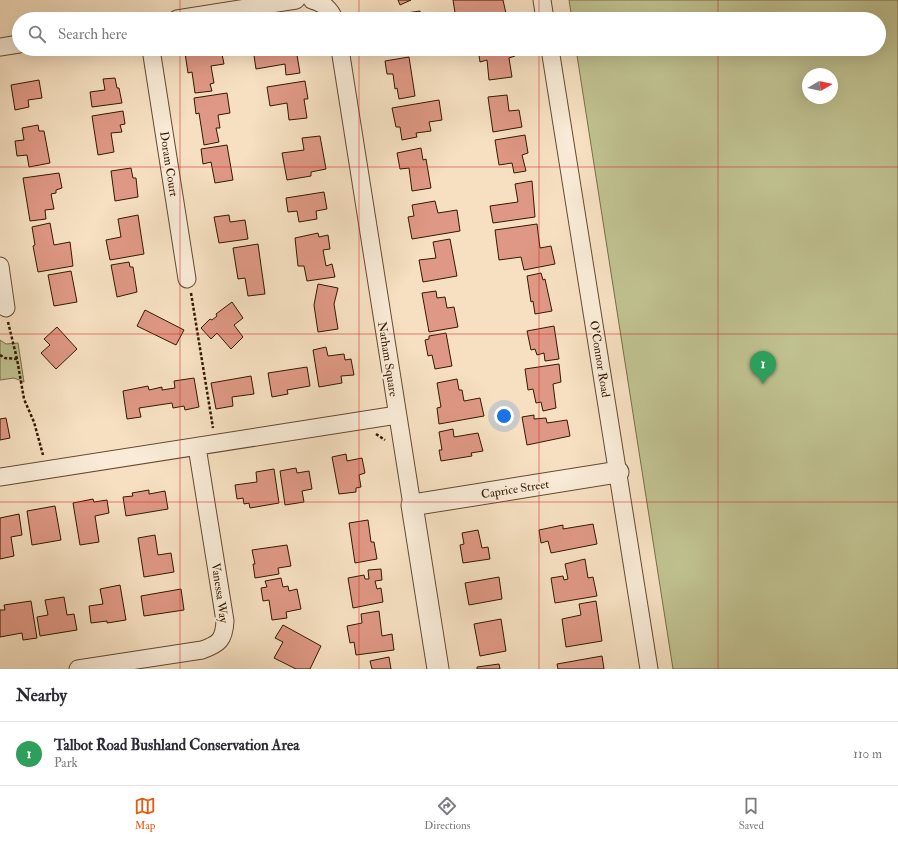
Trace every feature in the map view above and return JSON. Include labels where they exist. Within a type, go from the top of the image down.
[{"type":"street","points":[[221,12],[296,0]]},
{"type":"street","points":[[312,0],[326,6],[331,12]]},
{"type":"street","points":[[542,0],[545,12]]},
{"type":"street","points":[[0,47],[12,45]]},
{"type":"street","name":"Doram Court","points":[[152,56],[187,279]]},
{"type":"street","name":"Natham Square","points":[[341,56],[438,669]]},
{"type":"street","name":"O'Connor Road","points":[[551,56],[649,669]]},
{"type":"street","points":[[0,266],[6,308]]},
{"type":"street","points":[[0,477],[397,415]]},
{"type":"street","name":"Vanessa Way","points":[[78,669],[202,650],[220,641],[225,632],[225,621],[197,447]]},
{"type":"street","name":"Caprice Street","points":[[412,505],[618,472]]},
{"type":"path","points":[[187,279],[214,434],[214,444]]},
{"type":"path","points":[[6,308],[8,326],[17,358],[24,399],[34,422],[47,470]]},
{"type":"path","points":[[0,355],[5,358],[17,358]]},
{"type":"green space","points":[[569,0],[898,0],[898,669],[673,669],[577,56],[886,56],[886,12],[571,12]]},
{"type":"green space","points":[[0,340],[6,344],[18,343],[24,382],[14,378],[0,380]]},
{"type":"building","points":[[398,0],[411,0],[400,5]]},
{"type":"building","points":[[453,0],[503,0],[506,12],[455,12]]},
{"type":"building","points":[[185,56],[222,56],[224,64],[211,66],[214,83],[210,84],[212,91],[195,93],[192,72],[188,73]]},
{"type":"building","points":[[254,56],[297,56],[300,73],[286,75],[285,64],[256,69]]},
{"type":"building","points":[[479,56],[515,56],[509,58],[512,77],[489,80],[487,60],[480,62]]},
{"type":"building","points":[[409,57],[415,96],[399,99],[397,88],[395,89],[393,74],[387,74],[385,61]]},
{"type":"building","points":[[115,78],[122,103],[92,107],[90,92],[105,90],[103,79]]},
{"type":"building","points":[[39,80],[42,98],[28,100],[29,107],[15,110],[11,85]]},
{"type":"building","points":[[305,81],[308,99],[304,99],[307,118],[289,120],[287,103],[270,106],[267,87]]},
{"type":"building","points":[[227,93],[230,113],[218,115],[220,128],[216,128],[219,142],[204,145],[199,113],[196,114],[194,98]]},
{"type":"building","points":[[507,95],[509,111],[519,110],[522,127],[493,132],[488,97]]},
{"type":"building","points":[[439,100],[442,120],[429,122],[431,131],[416,133],[417,137],[402,140],[400,127],[396,127],[392,108]]},
{"type":"building","points":[[123,111],[125,124],[120,125],[122,132],[111,133],[114,152],[98,155],[92,116]]},
{"type":"building","points":[[38,125],[39,131],[44,131],[50,163],[29,167],[27,155],[17,156],[15,141],[24,140],[22,128]]},
{"type":"building","points":[[525,135],[528,153],[522,155],[526,171],[514,173],[512,163],[499,165],[495,140]]},
{"type":"building","points":[[320,136],[326,169],[311,172],[311,176],[287,180],[282,153],[304,150],[302,138]]},
{"type":"building","points":[[227,145],[233,180],[215,183],[211,162],[203,164],[201,149]]},
{"type":"building","points":[[421,148],[423,160],[426,159],[431,188],[412,191],[409,168],[400,169],[397,153]]},
{"type":"building","points":[[131,168],[133,178],[136,178],[138,197],[115,201],[111,171]]},
{"type":"building","points":[[59,173],[62,188],[56,190],[56,193],[51,194],[54,209],[45,210],[46,219],[30,221],[23,178]]},
{"type":"building","points":[[532,181],[535,217],[493,223],[490,206],[518,202],[515,184]]},
{"type":"building","points":[[324,192],[327,209],[316,211],[317,219],[299,222],[297,211],[288,212],[286,198]]},
{"type":"building","points":[[435,201],[438,213],[457,210],[460,231],[412,239],[408,217],[414,216],[412,205]]},
{"type":"building","points":[[138,215],[144,254],[110,260],[106,240],[121,237],[118,219]]},
{"type":"building","points":[[229,215],[230,222],[245,220],[248,239],[219,243],[214,217]]},
{"type":"building","points":[[50,223],[54,245],[70,242],[73,266],[38,272],[33,246],[35,245],[32,227]]},
{"type":"building","points":[[537,224],[540,248],[551,246],[555,264],[524,270],[521,257],[499,260],[495,230]]},
{"type":"building","points":[[318,233],[319,237],[328,235],[330,249],[323,250],[326,266],[332,264],[335,277],[307,281],[304,266],[298,266],[295,238]]},
{"type":"building","points":[[450,239],[457,276],[423,282],[419,260],[436,258],[433,242]]},
{"type":"building","points":[[258,244],[265,294],[248,296],[245,278],[238,279],[233,248]]},
{"type":"building","points":[[129,262],[130,267],[133,267],[137,292],[117,297],[111,265]]},
{"type":"building","points":[[71,271],[77,302],[54,306],[48,275]]},
{"type":"building","points":[[541,273],[543,280],[545,279],[552,311],[535,314],[533,301],[531,302],[527,276]]},
{"type":"building","points":[[318,284],[338,288],[334,304],[338,329],[318,332],[314,305]]},
{"type":"building","points":[[436,291],[437,298],[445,297],[447,308],[454,307],[458,327],[429,332],[422,293]]},
{"type":"building","points":[[232,302],[243,318],[234,325],[243,337],[231,349],[217,333],[211,339],[201,328]]},
{"type":"building","points":[[145,310],[184,330],[176,345],[137,326]]},
{"type":"building","points":[[554,326],[559,359],[545,361],[544,353],[537,355],[535,349],[531,350],[527,331]]},
{"type":"building","points":[[57,327],[77,349],[56,369],[41,353],[50,345],[44,339]]},
{"type":"building","points":[[446,333],[452,366],[435,369],[432,355],[428,356],[425,340],[429,339],[429,336]]},
{"type":"building","points":[[326,347],[328,356],[344,354],[345,360],[351,359],[354,375],[341,376],[342,383],[319,387],[313,350]]},
{"type":"building","points":[[559,364],[561,382],[553,384],[556,408],[543,411],[541,402],[536,403],[533,389],[528,390],[525,369]]},
{"type":"building","points":[[307,367],[310,386],[287,390],[288,394],[272,397],[268,373]]},
{"type":"building","points":[[251,376],[254,394],[232,397],[233,406],[216,409],[211,383]]},
{"type":"building","points":[[194,378],[199,407],[185,410],[184,406],[173,408],[172,403],[139,408],[141,417],[127,419],[123,391],[148,386],[149,390],[162,387],[162,390],[175,388],[174,381]]},
{"type":"building","points":[[457,379],[459,390],[462,390],[464,401],[480,398],[484,416],[439,424],[437,408],[441,407],[437,383]]},
{"type":"building","points":[[534,415],[534,419],[546,418],[547,423],[567,420],[570,436],[527,445],[522,417]]},
{"type":"building","points":[[6,418],[10,438],[0,440],[0,419]]},
{"type":"building","points":[[453,429],[454,437],[478,433],[483,451],[471,453],[472,456],[441,461],[439,450],[442,450],[439,432]]},
{"type":"building","points":[[346,454],[347,461],[362,458],[365,473],[359,475],[361,487],[356,488],[356,492],[339,494],[332,457]]},
{"type":"building","points":[[296,468],[297,473],[309,471],[312,489],[302,491],[304,502],[285,505],[280,471]]},
{"type":"building","points":[[274,469],[279,503],[250,508],[249,503],[244,504],[243,498],[237,499],[235,485],[257,482],[256,472]]},
{"type":"building","points":[[149,490],[149,494],[165,491],[168,509],[126,516],[123,497],[133,496],[132,493]]},
{"type":"building","points":[[93,499],[94,502],[107,500],[109,513],[95,516],[99,542],[80,545],[73,503]]},
{"type":"building","points":[[55,506],[61,540],[32,545],[27,511]]},
{"type":"building","points":[[19,514],[22,535],[11,537],[14,556],[0,559],[0,518]]},
{"type":"building","points":[[368,520],[371,542],[374,542],[377,559],[355,563],[349,523]]},
{"type":"building","points":[[593,524],[597,544],[551,553],[548,541],[541,543],[539,530],[563,525],[563,529]]},
{"type":"building","points":[[478,530],[482,548],[488,547],[490,559],[463,563],[460,545],[464,544],[462,533]]},
{"type":"building","points":[[155,535],[158,555],[171,553],[174,572],[144,577],[138,538]]},
{"type":"building","points":[[287,545],[291,566],[278,568],[279,574],[255,578],[253,564],[255,564],[252,550]]},
{"type":"building","points":[[585,559],[588,578],[593,577],[597,596],[555,603],[551,578],[563,576],[564,580],[568,579],[565,564]]},
{"type":"building","points":[[381,569],[382,580],[375,581],[377,589],[381,588],[383,602],[353,608],[348,578],[364,575],[365,579],[369,579],[368,570]]},
{"type":"building","points":[[499,577],[502,599],[469,605],[465,583]]},
{"type":"building","points":[[281,578],[283,587],[288,586],[289,591],[297,589],[301,609],[286,612],[287,618],[272,620],[269,600],[263,601],[261,588],[267,587],[265,581]]},
{"type":"building","points":[[120,585],[126,620],[107,623],[107,621],[91,623],[89,606],[103,604],[100,589]]},
{"type":"building","points":[[181,589],[184,610],[144,616],[141,596]]},
{"type":"building","points":[[64,597],[67,615],[74,614],[77,630],[40,636],[37,617],[48,615],[45,600]]},
{"type":"building","points":[[31,601],[37,638],[23,640],[22,633],[0,637],[0,610],[5,610],[4,605]]},
{"type":"building","points":[[596,601],[602,641],[566,647],[562,619],[581,615],[579,604]]},
{"type":"building","points":[[379,611],[382,636],[392,634],[394,650],[356,655],[354,642],[350,643],[347,626],[362,623],[361,614]]},
{"type":"building","points":[[501,619],[506,651],[480,656],[474,624]]},
{"type":"building","points":[[283,625],[321,646],[310,669],[296,669],[274,658],[283,642],[275,638]]},
{"type":"building","points":[[602,656],[604,669],[558,669],[557,664]]},
{"type":"building","points":[[389,657],[391,669],[372,669],[370,661]]},
{"type":"building","points":[[499,664],[500,669],[477,669],[477,667]]},
{"type":"place","name":"Talbot Road Bushland Conservation Area","points":[[763,384]]}]
